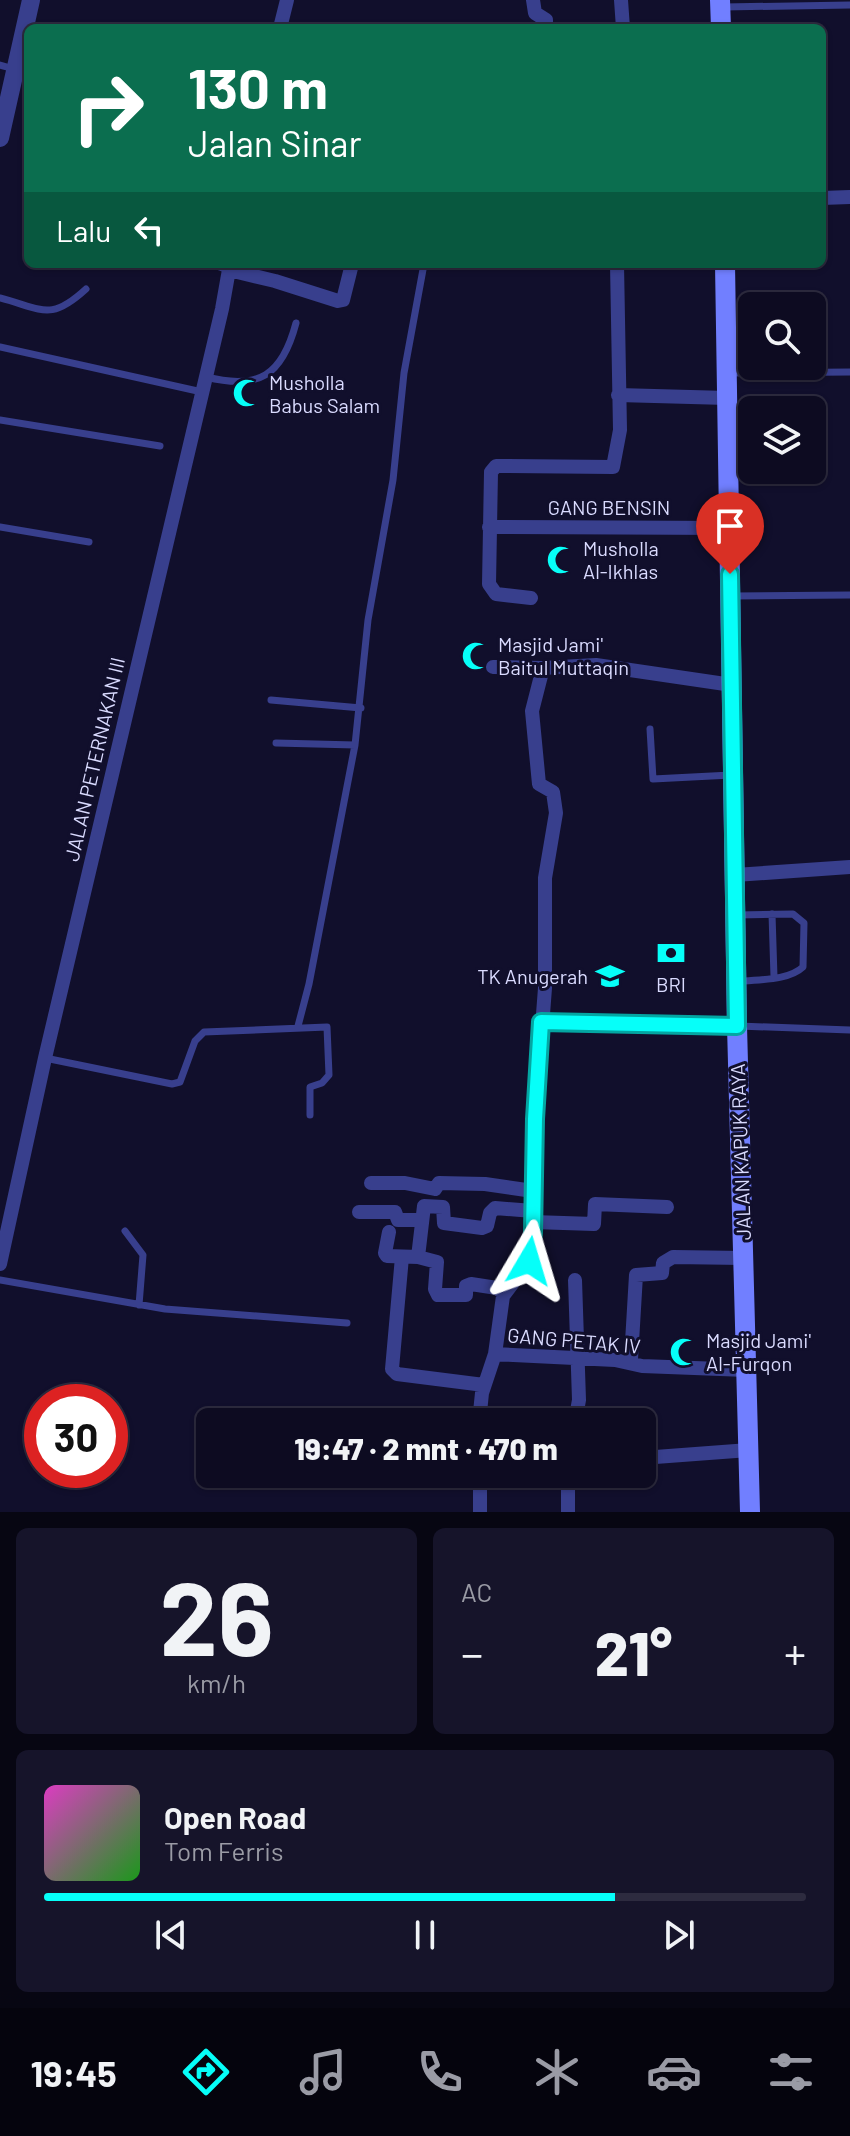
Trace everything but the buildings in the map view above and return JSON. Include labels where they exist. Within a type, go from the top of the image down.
[{"type":"main road","points":[[720,3],[721,24]]},
{"type":"main road","name":"JALAN KAPUK RAYA","points":[[725,268],[736,982],[750,1512]]},
{"type":"street","points":[[0,138],[8,67],[31,0]]},
{"type":"street","points":[[281,24],[287,0]]},
{"type":"street","points":[[533,0],[535,13],[546,20],[546,24]]},
{"type":"street","points":[[621,0],[623,24]]},
{"type":"street","points":[[826,198],[850,197]]},
{"type":"street","name":"JALAN PETERNAKAN III","points":[[0,1264],[229,268]]},
{"type":"street","points":[[232,268],[338,301],[343,300],[351,268]]},
{"type":"street","points":[[531,598],[496,594],[489,584],[492,467],[613,467],[620,430],[617,268]]},
{"type":"street","points":[[618,395],[727,404]]},
{"type":"street","name":"GANG BENSIN","points":[[489,527],[729,528]]},
{"type":"street","points":[[493,667],[596,665],[732,685]]},
{"type":"street","points":[[481,1408],[484,1385],[495,1354],[504,1294],[528,1263],[531,1251],[545,988],[545,878],[556,813],[553,792],[539,784],[532,711],[543,668]]},
{"type":"street","points":[[735,875],[850,867]]},
{"type":"street","points":[[541,1022],[737,1026]]},
{"type":"street","points":[[371,1183],[405,1183],[435,1189],[439,1183],[483,1183],[533,1191]]},
{"type":"street","points":[[418,1257],[424,1206],[443,1207],[444,1223],[482,1228],[487,1226],[490,1213],[495,1208],[533,1217],[594,1224],[595,1204],[667,1207]]},
{"type":"street","points":[[359,1212],[395,1212],[398,1220],[421,1220]]},
{"type":"street","points":[[389,1232],[386,1255],[437,1262],[435,1289],[438,1295],[466,1295],[466,1286],[471,1284],[497,1288],[504,1294]]},
{"type":"street","points":[[402,1257],[392,1369],[397,1374],[484,1385]]},
{"type":"street","points":[[628,1361],[631,1359],[636,1275],[662,1273],[663,1263],[673,1257],[743,1258]]},
{"type":"street","points":[[575,1280],[578,1408]]},
{"type":"street","name":"GANG PETAK IV","points":[[495,1354],[628,1361],[642,1366],[746,1370]]},
{"type":"street","points":[[656,1457],[749,1450]]},
{"type":"street","points":[[480,1488],[480,1512]]},
{"type":"street","points":[[568,1488],[568,1512]]},
{"type":"lane","points":[[720,3],[850,5]]},
{"type":"lane","points":[[298,1026],[309,984],[355,745],[368,620],[393,480],[404,373],[423,268]]},
{"type":"lane","points":[[0,298],[54,312],[68,306],[86,289]]},
{"type":"lane","points":[[0,347],[204,384],[251,382],[274,369],[289,349],[296,323]]},
{"type":"lane","points":[[727,373],[850,372]]},
{"type":"lane","points":[[727,404],[738,405]]},
{"type":"lane","points":[[0,420],[160,446]]},
{"type":"lane","points":[[0,527],[89,542]]},
{"type":"lane","points":[[730,597],[850,595]]},
{"type":"lane","points":[[271,700],[361,708]]},
{"type":"lane","points":[[650,729],[653,779],[733,775]]},
{"type":"lane","points":[[276,743],[355,745]]},
{"type":"lane","points":[[772,914],[774,977]]},
{"type":"lane","points":[[735,915],[793,914],[804,923],[803,967],[788,976],[736,982]]},
{"type":"lane","points":[[737,1026],[850,1030]]},
{"type":"lane","points":[[45,1058],[172,1084],[180,1082],[195,1041],[204,1032],[327,1027],[329,1075],[322,1083],[310,1087],[310,1115]]},
{"type":"lane","points":[[125,1231],[143,1255],[139,1305]]},
{"type":"lane","points":[[0,1280],[139,1305],[347,1323]]},
{"type":"place","name":"Musholla Babus Salam","points":[[247,393]]},
{"type":"place","name":"Musholla Al-Ikhlas","points":[[561,560]]},
{"type":"place","name":"Masjid Jami' Baitul Muttaqin","points":[[476,656]]},
{"type":"place","name":"BRI","points":[[671,953]]},
{"type":"place","name":"TK Anugerah","points":[[610,976]]},
{"type":"place","name":"Masjid Jami' Al-Furqon","points":[[684,1352]]},
{"type":"route","points":[[529,1261],[533,1233],[541,1022],[737,1026],[730,574]]}]
